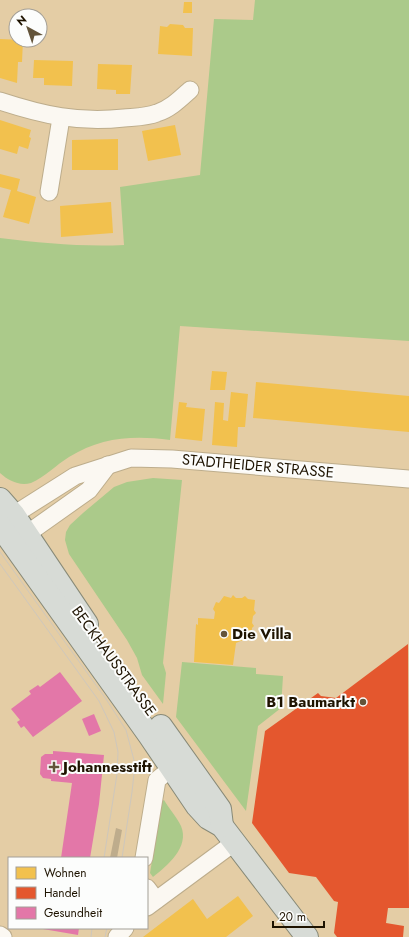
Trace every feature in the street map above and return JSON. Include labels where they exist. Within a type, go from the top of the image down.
[{"type":"main road","name":"BECKHAUSSTRASSE","points":[[9,524],[178,763],[220,810],[229,834],[308,937]]},
{"type":"street","points":[[0,101],[61,118],[105,120],[141,117],[158,113],[172,105],[190,90]]},
{"type":"street","points":[[49,192],[61,118]]},
{"type":"street","name":"STADTHEIDER STRASSE","points":[[9,524],[75,476],[130,458],[145,457],[409,480]]},
{"type":"street","points":[[9,524],[89,490],[108,465]]},
{"type":"street","points":[[144,857],[157,780],[178,763]]},
{"type":"street","points":[[150,898],[229,834]]},
{"type":"street","points":[[117,937],[124,929]]},
{"type":"green space","points":[[255,0],[409,0],[409,341],[180,326],[170,440],[157,438],[118,439],[93,445],[81,450],[41,478],[31,483],[22,484],[7,478],[0,473],[0,238],[62,244],[124,245],[120,187],[200,175],[214,19],[253,20]]},
{"type":"green space","points":[[153,478],[182,480],[163,663],[166,673],[163,704],[142,675],[137,658],[127,640],[69,554],[65,540],[66,532],[70,525],[114,487],[127,482]]},
{"type":"green space","points":[[182,662],[256,668],[256,674],[283,676],[281,708],[258,726],[246,811],[176,717]]},
{"type":"green space","points":[[164,800],[181,826],[183,834],[182,841],[176,855],[153,877],[150,873],[162,801]]},
{"type":"building: Wohnen","points":[[184,2],[192,2],[192,13],[183,13]]},
{"type":"building: Wohnen","points":[[170,24],[183,25],[185,28],[193,28],[192,56],[158,54],[160,26],[167,27]]},
{"type":"building: Wohnen","points":[[0,39],[8,39],[8,48],[23,48],[22,62],[18,62],[17,83],[0,78]]},
{"type":"building: Wohnen","points":[[34,60],[73,61],[72,86],[44,85],[44,78],[33,78]]},
{"type":"building: Wohnen","points":[[98,64],[132,65],[130,94],[116,94],[116,90],[97,89]]},
{"type":"building: Wohnen","points":[[0,120],[31,130],[29,137],[31,138],[28,149],[19,146],[17,154],[0,149]]},
{"type":"building: Wohnen","points":[[175,125],[181,155],[148,161],[142,131]]},
{"type":"building: Wohnen","points":[[118,139],[118,170],[72,170],[72,140]]},
{"type":"building: Wohnen","points":[[0,174],[20,179],[17,191],[36,197],[29,224],[3,217],[11,190],[0,187]]},
{"type":"building: Wohnen","points":[[111,202],[113,233],[61,237],[60,206]]},
{"type":"building: Wohnen","points":[[212,371],[227,372],[225,390],[210,390]]},
{"type":"building: Wohnen","points":[[256,382],[409,396],[409,432],[253,418]]},
{"type":"building: Wohnen","points":[[231,392],[248,394],[245,427],[238,427],[237,447],[212,445],[215,402],[224,403],[223,420],[228,421]]},
{"type":"building: Wohnen","points":[[179,402],[187,403],[186,407],[205,409],[202,441],[175,438]]},
{"type":"building: Wohnen","name":"Die Villa","points":[[233,595],[236,598],[242,598],[245,596],[248,599],[255,600],[254,610],[256,613],[253,616],[252,623],[254,626],[252,628],[251,640],[243,640],[236,643],[233,665],[194,662],[196,624],[198,625],[198,618],[214,619],[215,612],[213,609],[216,602],[219,603],[224,596],[231,598]]},
{"type":"building: Wohnen","points":[[238,896],[253,916],[226,937],[143,937],[193,899],[207,919]]},
{"type":"building: Handel","points":[[408,644],[409,908],[388,908],[386,923],[404,926],[403,937],[337,937],[334,933],[338,902],[334,901],[316,877],[289,873],[252,823],[265,731],[318,693],[321,696],[336,698]]},
{"type":"building: Gesundheit","points":[[60,672],[82,701],[33,737],[24,726],[21,728],[17,722],[20,720],[11,709],[31,694],[29,691],[38,685],[40,687]]},
{"type":"building: Gesundheit","points":[[94,714],[101,731],[89,736],[82,719]]},
{"type":"building: Gesundheit","points":[[53,751],[104,755],[99,804],[90,857],[61,857],[72,783],[51,781],[51,779],[43,778],[40,774],[41,757],[45,754],[53,754]]},
{"type":"building: Gesundheit","points":[[43,929],[79,929],[78,935]]},
{"type":"building: Sonstige","points":[[116,828],[122,830],[117,857],[110,857]]},
{"type":"tram line","points":[[0,552],[106,699],[126,730],[135,764],[122,857]]},
{"type":"tram line","points":[[0,564],[99,701],[114,732],[118,752],[117,774],[104,857]]},
{"type":"tram line","points":[[91,937],[92,929]]},
{"type":"tram line","points":[[105,937],[107,929]]},
{"type":"place","name":"Die Villa","points":[[224,634]]},
{"type":"place","name":"B1 Baumarkt","points":[[363,702]]},
{"type":"place","name":"Johannesstift","points":[[54,767]]}]
